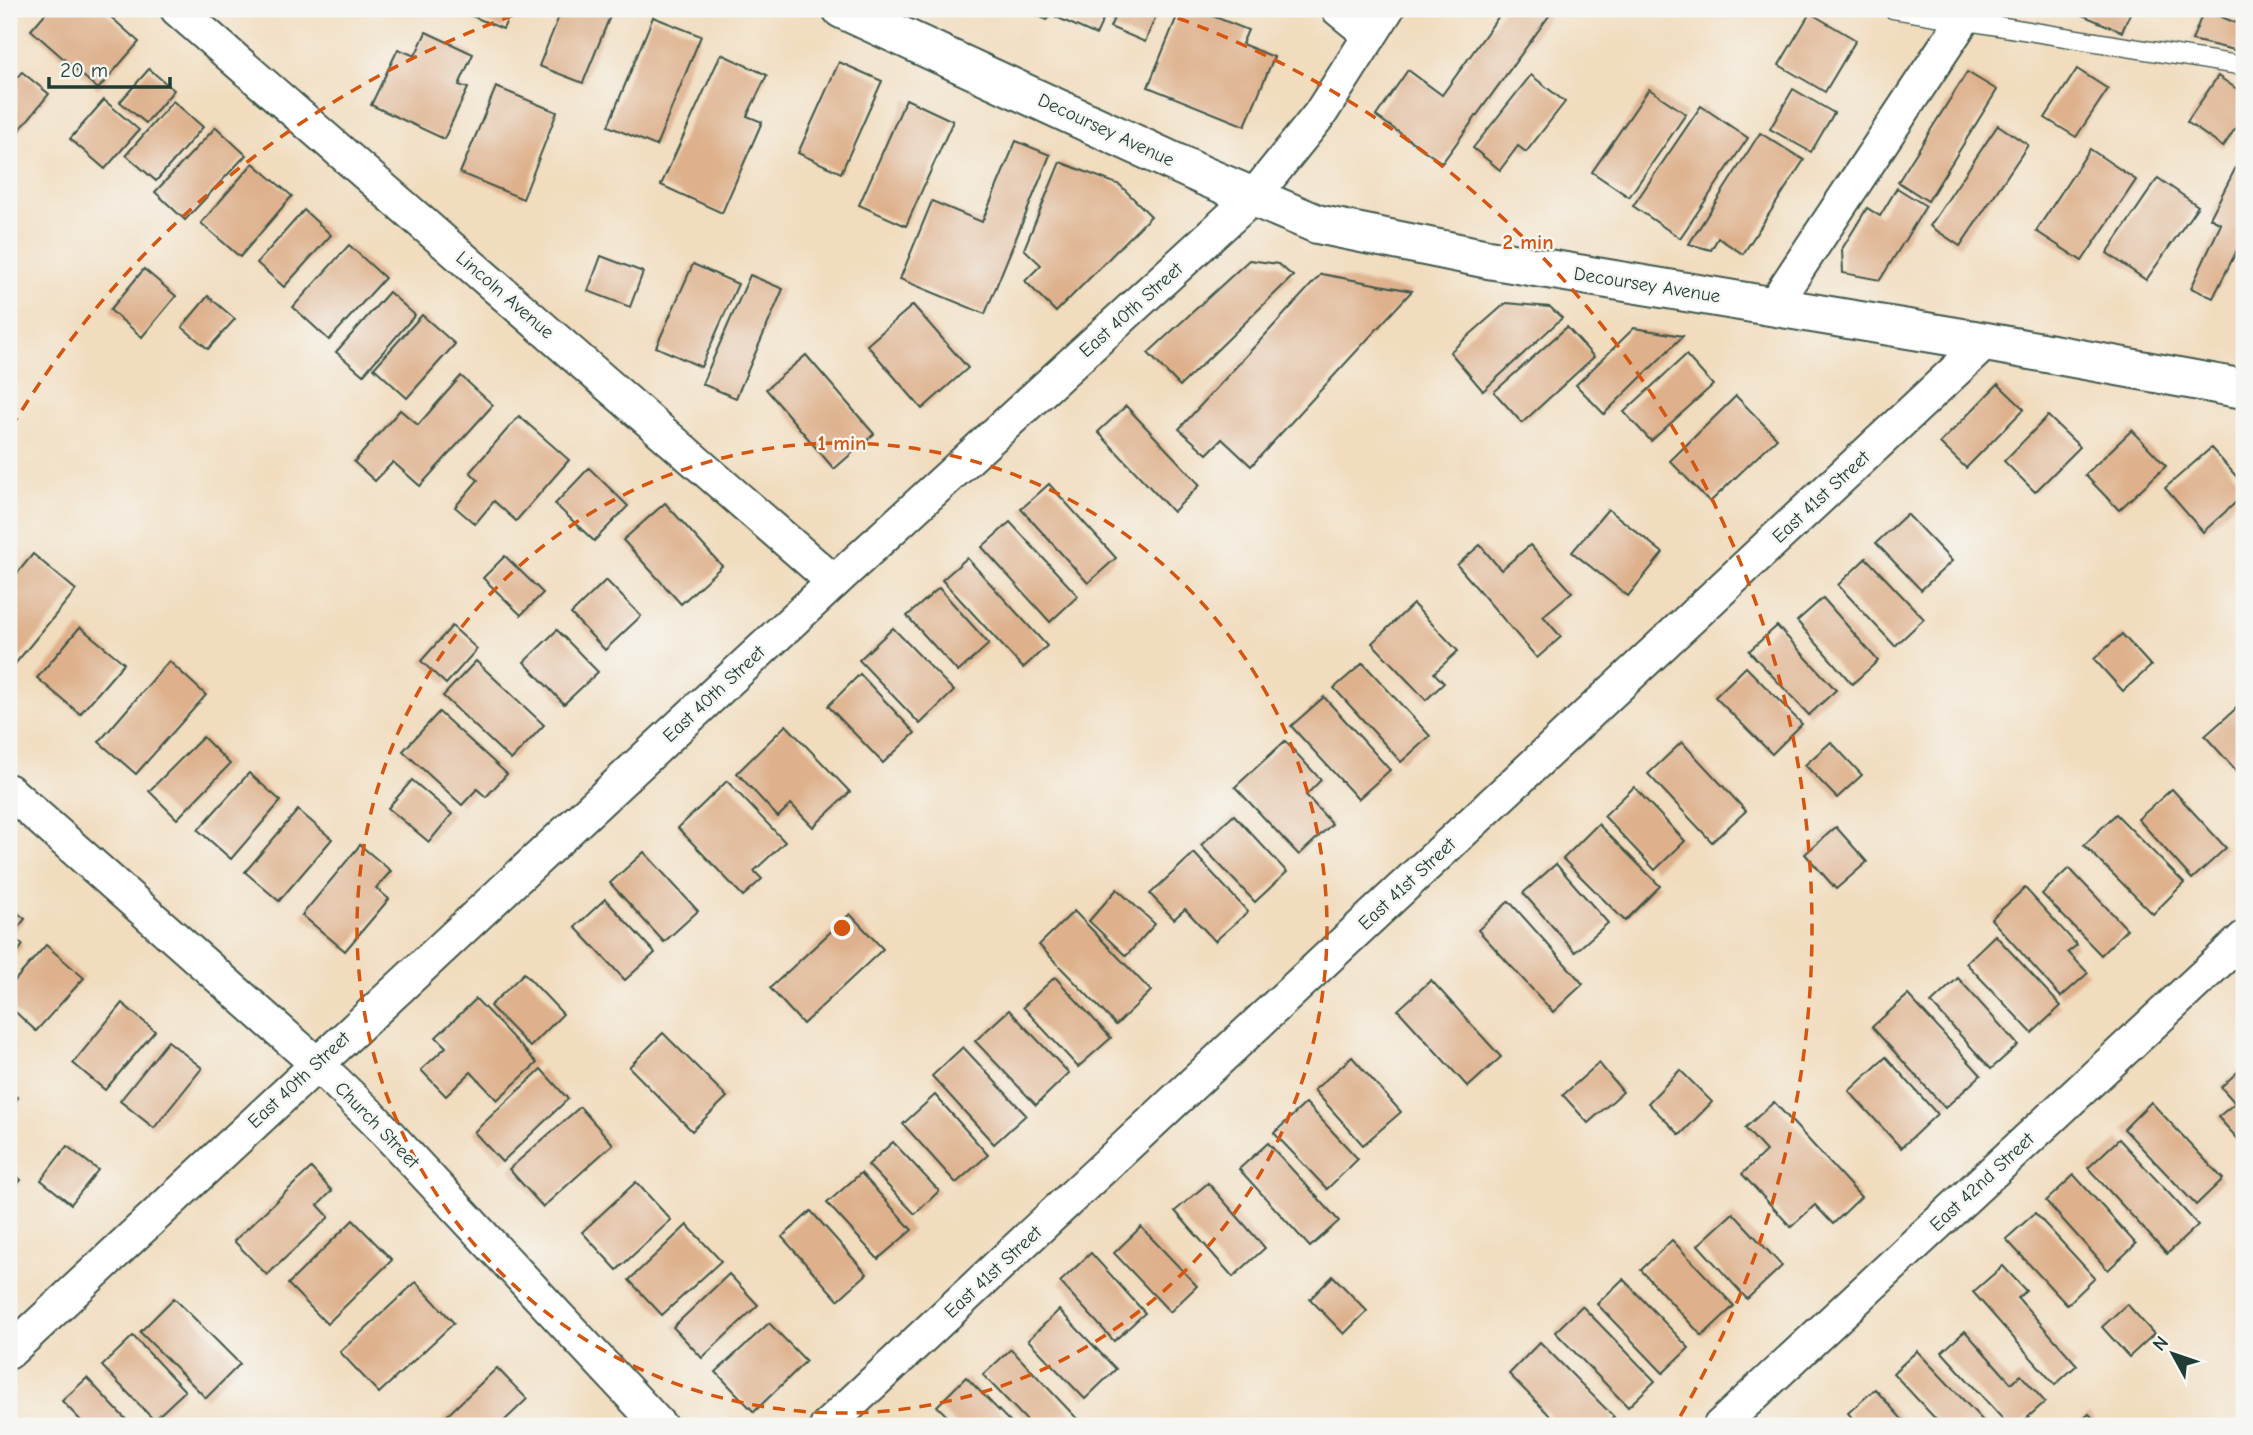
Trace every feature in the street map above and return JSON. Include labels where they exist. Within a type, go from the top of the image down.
[{"type":"main road","name":"Decoursey Avenue","points":[[842,9],[1317,224],[1488,259],[1986,342],[2244,389]]},
{"type":"street","name":"Lincoln Avenue","points":[[177,9],[834,582]]},
{"type":"street","points":[[1338,9],[1379,22]]},
{"type":"street","points":[[1773,306],[1966,14]]},
{"type":"street","name":"East 40th Street","points":[[9,1352],[834,582],[1254,196],[1320,114],[1379,22]]},
{"type":"street","name":"East 41st Street","points":[[827,1426],[1986,342]]},
{"type":"street","name":"Church Street","points":[[9,791],[317,1064],[373,1118],[660,1426]]},
{"type":"street","name":"East 42nd Street","points":[[1720,1426],[2244,938]]},
{"type":"lane","points":[[1892,9],[1966,14],[2244,66]]},
{"type":"building","points":[[49,9],[102,9],[139,42],[98,89],[31,30]]},
{"type":"building","points":[[455,9],[512,9],[503,29]]},
{"type":"building","points":[[562,9],[613,9],[583,83],[539,66]]},
{"type":"building","points":[[1022,9],[1052,9],[1047,20]]},
{"type":"building","points":[[1060,9],[1108,9],[1096,35],[1056,17]]},
{"type":"building","points":[[1118,9],[1159,9],[1145,42],[1110,27]]},
{"type":"building","points":[[1180,9],[1195,9],[1248,30],[1242,44],[1274,57],[1245,126],[1148,87]]},
{"type":"building","points":[[1504,9],[1554,9],[1442,163],[1376,116],[1408,70],[1442,95]]},
{"type":"building","points":[[2068,9],[2132,9],[2122,32]]},
{"type":"building","points":[[2204,10],[2244,26],[2244,43],[2239,51],[2192,40]]},
{"type":"building","points":[[1810,13],[1856,40],[1825,92],[1779,65]]},
{"type":"building","points":[[653,17],[701,36],[656,146],[608,126]]},
{"type":"building","points":[[426,32],[473,54],[459,85],[468,88],[444,139],[371,105],[398,49],[415,56]]},
{"type":"building","points":[[721,54],[767,75],[747,116],[762,122],[722,213],[661,185]]},
{"type":"building","points":[[839,62],[882,81],[841,173],[798,153]]},
{"type":"building","points":[[149,69],[174,90],[146,123],[120,102]]},
{"type":"building","points":[[2077,69],[2108,89],[2076,137],[2045,118]]},
{"type":"building","points":[[22,72],[49,94],[9,143],[9,87]]},
{"type":"building","points":[[1967,72],[1997,90],[1928,201],[1898,182]]},
{"type":"building","points":[[1531,75],[1565,102],[1526,152],[1518,146],[1500,170],[1473,148]]},
{"type":"building","points":[[2218,76],[2244,94],[2244,115],[2223,147],[2187,122]]},
{"type":"building","points":[[496,87],[557,112],[523,199],[460,173]]},
{"type":"building","points":[[1649,89],[1686,114],[1629,197],[1592,172]]},
{"type":"building","points":[[1793,89],[1834,113],[1811,152],[1770,129]]},
{"type":"building","points":[[906,99],[953,121],[906,226],[859,205]]},
{"type":"building","points":[[104,100],[139,130],[105,169],[70,139]]},
{"type":"building","points":[[173,101],[203,127],[156,181],[126,155]]},
{"type":"building","points":[[1701,106],[1748,138],[1680,238],[1633,206]]},
{"type":"building","points":[[1998,125],[2028,145],[1960,246],[1930,226]]},
{"type":"building","points":[[216,127],[246,155],[185,220],[155,192]]},
{"type":"building","points":[[1760,133],[1804,160],[1743,254],[1718,238],[1711,250],[1689,244]]},
{"type":"building","points":[[1016,141],[1050,155],[985,314],[900,279],[932,201],[982,222]]},
{"type":"building","points":[[2090,149],[2136,180],[2082,261],[2036,231]]},
{"type":"building","points":[[1060,162],[1120,185],[1151,216],[1056,312],[1025,281],[1041,265],[1024,249]]},
{"type":"building","points":[[253,163],[292,196],[240,257],[201,223]]},
{"type":"building","points":[[2236,167],[2244,171],[2244,236],[2213,298],[2191,288],[2221,224],[2210,218]]},
{"type":"building","points":[[2158,178],[2198,206],[2146,280],[2107,253]]},
{"type":"building","points":[[1897,188],[1926,206],[1880,280],[1843,273],[1842,249],[1867,208],[1880,216]]},
{"type":"building","points":[[304,210],[331,235],[284,287],[257,263]]},
{"type":"building","points":[[349,245],[385,278],[329,340],[293,307]]},
{"type":"building","points":[[601,256],[643,272],[630,307],[588,291]]},
{"type":"building","points":[[1249,260],[1278,264],[1293,276],[1180,386],[1148,353]]},
{"type":"building","points":[[693,264],[738,284],[701,367],[656,347]]},
{"type":"building","points":[[144,269],[176,296],[142,337],[110,310]]},
{"type":"building","points":[[1321,274],[1412,291],[1251,466],[1222,439],[1207,454],[1179,429]]},
{"type":"building","points":[[750,275],[783,289],[736,398],[702,384]]},
{"type":"building","points":[[389,292],[415,315],[363,375],[336,352]]},
{"type":"building","points":[[208,296],[235,319],[208,349],[182,327]]},
{"type":"building","points":[[1506,303],[1550,307],[1562,318],[1483,391],[1450,352]]},
{"type":"building","points":[[913,305],[968,368],[922,409],[867,345]]},
{"type":"building","points":[[422,315],[455,344],[407,398],[374,368]]},
{"type":"building","points":[[1567,327],[1594,357],[1522,423],[1494,392]]},
{"type":"building","points":[[1634,328],[1683,336],[1604,414],[1576,385]]},
{"type":"building","points":[[806,355],[874,434],[834,469],[766,389]]},
{"type":"building","points":[[1686,355],[1713,385],[1651,441],[1624,412]]},
{"type":"building","points":[[461,376],[493,405],[420,486],[393,462],[375,481],[354,462],[400,410],[418,425]]},
{"type":"building","points":[[1998,384],[2024,409],[1966,468],[1940,443]]},
{"type":"building","points":[[1736,396],[1777,438],[1710,502],[1670,461]]},
{"type":"building","points":[[1126,406],[1200,485],[1173,512],[1098,432]]},
{"type":"building","points":[[519,416],[569,460],[516,521],[494,501],[475,524],[455,507],[478,480],[470,472]]},
{"type":"building","points":[[2048,416],[2080,447],[2035,492],[2004,461]]},
{"type":"building","points":[[2132,430],[2166,466],[2119,510],[2085,475]]},
{"type":"building","points":[[2211,448],[2244,485],[2244,495],[2203,532],[2165,488]]},
{"type":"building","points":[[589,468],[628,506],[594,541],[555,504]]},
{"type":"building","points":[[1049,484],[1116,558],[1088,583],[1021,509]]},
{"type":"building","points":[[665,503],[722,566],[681,604],[623,540]]},
{"type":"building","points":[[1608,509],[1663,553],[1628,596],[1572,552]]},
{"type":"building","points":[[1907,514],[1952,561],[1921,590],[1876,543]]},
{"type":"building","points":[[1010,522],[1078,596],[1050,622],[982,547]]},
{"type":"building","points":[[1480,545],[1501,570],[1530,545],[1572,592],[1543,616],[1561,637],[1537,658],[1457,565]]},
{"type":"building","points":[[33,554],[76,590],[15,664],[9,659],[9,583]]},
{"type":"building","points":[[505,556],[543,593],[521,615],[483,578]]},
{"type":"building","points":[[967,558],[1047,646],[1023,668],[942,580]]},
{"type":"building","points":[[1866,558],[1924,619],[1895,646],[1838,585]]},
{"type":"building","points":[[606,580],[641,616],[605,650],[571,614]]},
{"type":"building","points":[[939,588],[989,644],[958,672],[907,616]]},
{"type":"building","points":[[1823,598],[1878,661],[1852,684],[1797,621]]},
{"type":"building","points":[[1413,604],[1458,651],[1434,673],[1444,683],[1426,700],[1372,643]]},
{"type":"building","points":[[452,626],[477,649],[446,684],[421,661]]},
{"type":"building","points":[[1777,626],[1836,690],[1809,715],[1749,651]]},
{"type":"building","points":[[80,627],[124,663],[80,714],[37,678]]},
{"type":"building","points":[[893,628],[954,691],[920,724],[859,660]]},
{"type":"building","points":[[557,630],[598,672],[564,704],[524,662]]},
{"type":"building","points":[[2122,634],[2151,666],[2123,691],[2094,659]]},
{"type":"building","points":[[169,661],[206,695],[136,774],[99,742]]},
{"type":"building","points":[[476,661],[544,725],[511,760],[443,696]]},
{"type":"building","points":[[1363,663],[1430,736],[1401,762],[1334,688]]},
{"type":"building","points":[[1746,667],[1802,724],[1772,754],[1715,697]]},
{"type":"building","points":[[860,674],[915,733],[883,763],[828,706]]},
{"type":"building","points":[[1324,697],[1390,770],[1358,799],[1291,726]]},
{"type":"building","points":[[2240,705],[2244,710],[2244,779],[2205,736]]},
{"type":"building","points":[[439,712],[507,774],[486,797],[477,789],[462,805],[403,751]]},
{"type":"building","points":[[786,725],[850,792],[813,827],[791,804],[778,817],[737,773]]},
{"type":"building","points":[[203,737],[230,764],[177,819],[149,791]]},
{"type":"building","points":[[1285,741],[1321,780],[1306,795],[1332,824],[1299,855],[1235,787]]},
{"type":"building","points":[[1682,742],[1746,811],[1712,842],[1648,774]]},
{"type":"building","points":[[1831,742],[1862,775],[1837,798],[1805,765]]},
{"type":"building","points":[[249,773],[281,801],[231,859],[198,830]]},
{"type":"building","points":[[412,780],[452,814],[429,842],[388,808]]},
{"type":"building","points":[[727,781],[785,842],[754,871],[762,879],[743,896],[678,828]]},
{"type":"building","points":[[1634,787],[1685,841],[1655,870],[1604,816]]},
{"type":"building","points":[[2172,789],[2226,848],[2192,879],[2138,819]]},
{"type":"building","points":[[298,810],[332,839],[279,901],[245,872]]},
{"type":"building","points":[[2116,814],[2184,883],[2153,914],[2084,845]]},
{"type":"building","points":[[1234,815],[1287,872],[1255,902],[1201,845]]},
{"type":"building","points":[[1598,824],[1660,886],[1625,921],[1563,859]]},
{"type":"building","points":[[1836,827],[1867,862],[1836,889],[1805,854]]},
{"type":"building","points":[[360,845],[391,871],[376,888],[389,899],[345,951],[302,915]]},
{"type":"building","points":[[644,852],[698,911],[664,942],[610,883]]},
{"type":"building","points":[[1194,853],[1248,912],[1215,941],[1185,909],[1174,919],[1150,894]]},
{"type":"building","points":[[1556,864],[1608,923],[1575,952],[1523,893]]},
{"type":"building","points":[[2069,868],[2127,929],[2101,955],[2042,894]]},
{"type":"building","points":[[2025,888],[2077,945],[2068,952],[2088,973],[2061,997],[1991,919]]},
{"type":"building","points":[[1117,889],[1155,924],[1126,956],[1089,921]]},
{"type":"building","points":[[605,899],[655,953],[625,980],[575,927]]},
{"type":"building","points":[[1509,901],[1583,984],[1553,1012],[1478,930]]},
{"type":"building","points":[[9,906],[25,919],[11,936],[23,945],[9,963]]},
{"type":"building","points":[[1074,911],[1151,991],[1116,1025],[1039,945]]},
{"type":"building","points":[[850,914],[883,949],[803,1024],[770,988]]},
{"type":"building","points":[[1995,935],[2061,1006],[2032,1033],[1966,963]]},
{"type":"building","points":[[46,945],[84,978],[36,1031],[9,1006],[9,987]]},
{"type":"building","points":[[524,973],[563,1014],[530,1047],[490,1006]]},
{"type":"building","points":[[1055,977],[1111,1038],[1078,1067],[1023,1007]]},
{"type":"building","points":[[1958,978],[2018,1045],[1991,1069],[1931,1003]]},
{"type":"building","points":[[1431,980],[1501,1057],[1468,1087],[1398,1010]]},
{"type":"building","points":[[1908,995],[1981,1075],[1945,1108],[1872,1027]]},
{"type":"building","points":[[476,999],[537,1063],[497,1100],[471,1072],[446,1096],[421,1070],[446,1047],[436,1037]]},
{"type":"building","points":[[122,1003],[155,1031],[105,1090],[73,1063]]},
{"type":"building","points":[[1009,1010],[1069,1073],[1036,1105],[975,1041]]},
{"type":"building","points":[[663,1033],[727,1097],[692,1131],[629,1067]]},
{"type":"building","points":[[168,1041],[202,1068],[154,1128],[120,1101]]},
{"type":"building","points":[[963,1047],[1026,1115],[994,1144],[932,1076]]},
{"type":"building","points":[[1352,1057],[1401,1112],[1363,1145],[1314,1090]]},
{"type":"building","points":[[1886,1057],[1937,1114],[1901,1148],[1849,1091]]},
{"type":"building","points":[[1599,1063],[1623,1092],[1588,1123],[1563,1095]]},
{"type":"building","points":[[2244,1066],[2244,1146],[2218,1117],[2235,1103],[2221,1087]]},
{"type":"building","points":[[541,1069],[568,1099],[502,1162],[474,1132]]},
{"type":"building","points":[[1680,1070],[1712,1102],[1680,1135],[1648,1103]]},
{"type":"building","points":[[9,1091],[18,1098],[9,1110]]},
{"type":"building","points":[[935,1095],[988,1155],[956,1183],[903,1124]]},
{"type":"building","points":[[1774,1102],[1861,1197],[1833,1224],[1815,1205],[1791,1227],[1742,1174],[1766,1151],[1745,1128]]},
{"type":"building","points":[[2151,1102],[2223,1179],[2196,1205],[2124,1129]]},
{"type":"building","points":[[1306,1103],[1358,1159],[1327,1189],[1274,1133]]},
{"type":"building","points":[[580,1107],[613,1144],[543,1207],[509,1169]]},
{"type":"building","points":[[2119,1139],[2198,1225],[2167,1254],[2088,1168]]},
{"type":"building","points":[[893,1142],[939,1191],[915,1214],[868,1165]]},
{"type":"building","points":[[1268,1143],[1339,1221],[1310,1247],[1239,1169]]},
{"type":"building","points":[[67,1146],[98,1170],[71,1204],[41,1180]]},
{"type":"building","points":[[311,1168],[332,1191],[318,1205],[329,1217],[267,1275],[234,1241]]},
{"type":"building","points":[[9,1169],[21,1180],[9,1194]]},
{"type":"building","points":[[861,1173],[912,1230],[878,1259],[827,1203]]},
{"type":"building","points":[[2074,1175],[2136,1244],[2108,1270],[2046,1201]]},
{"type":"building","points":[[636,1182],[671,1220],[617,1270],[582,1232]]},
{"type":"building","points":[[1208,1183],[1265,1248],[1233,1277],[1175,1211]]},
{"type":"building","points":[[811,1211],[867,1274],[838,1300],[782,1237]]},
{"type":"building","points":[[1733,1213],[1782,1266],[1747,1299],[1698,1245]]},
{"type":"building","points":[[2035,1213],[2095,1278],[2067,1305],[2006,1239]]},
{"type":"building","points":[[353,1220],[392,1260],[327,1324],[288,1284]]},
{"type":"building","points":[[687,1225],[721,1261],[662,1315],[629,1280]]},
{"type":"building","points":[[1141,1227],[1197,1286],[1170,1312],[1114,1253]]},
{"type":"building","points":[[1672,1240],[1734,1306],[1702,1336],[1641,1270]]},
{"type":"building","points":[[1091,1253],[1145,1313],[1114,1341],[1060,1282]]},
{"type":"building","points":[[2003,1266],[2026,1291],[2018,1298],[2077,1365],[2055,1385],[1973,1292]]},
{"type":"building","points":[[729,1274],[758,1305],[702,1358],[673,1327]]},
{"type":"building","points":[[1333,1276],[1367,1311],[1344,1334],[1310,1299]]},
{"type":"building","points":[[1623,1279],[1689,1348],[1663,1373],[1597,1304]]},
{"type":"building","points":[[416,1282],[454,1323],[379,1393],[340,1352]]},
{"type":"building","points":[[174,1298],[240,1364],[206,1398],[140,1332]]},
{"type":"building","points":[[2127,1304],[2154,1334],[2129,1357],[2102,1327]]},
{"type":"building","points":[[1582,1306],[1655,1381],[1628,1407],[1555,1332]]},
{"type":"building","points":[[1059,1310],[1116,1369],[1085,1399],[1028,1340]]},
{"type":"building","points":[[769,1323],[806,1361],[754,1412],[716,1372]]},
{"type":"building","points":[[1965,1331],[2011,1383],[2021,1375],[2045,1402],[2018,1426],[2009,1426],[1942,1352]]},
{"type":"building","points":[[133,1336],[185,1391],[154,1420],[102,1366]]},
{"type":"building","points":[[1540,1342],[1614,1417],[1605,1426],[1560,1426],[1509,1374]]},
{"type":"building","points":[[1011,1349],[1084,1426],[1032,1426],[983,1375]]},
{"type":"building","points":[[1917,1351],[1988,1426],[1942,1426],[1893,1373]]},
{"type":"building","points":[[497,1368],[527,1399],[499,1426],[436,1426]]},
{"type":"building","points":[[966,1377],[1014,1426],[957,1426],[937,1406]]},
{"type":"building","points":[[87,1378],[132,1426],[86,1426],[62,1401]]},
{"type":"building","points":[[1875,1389],[1908,1426],[1859,1426],[1848,1413]]},
{"type":"building","points":[[2089,1414],[2100,1426],[2075,1426]]}]
